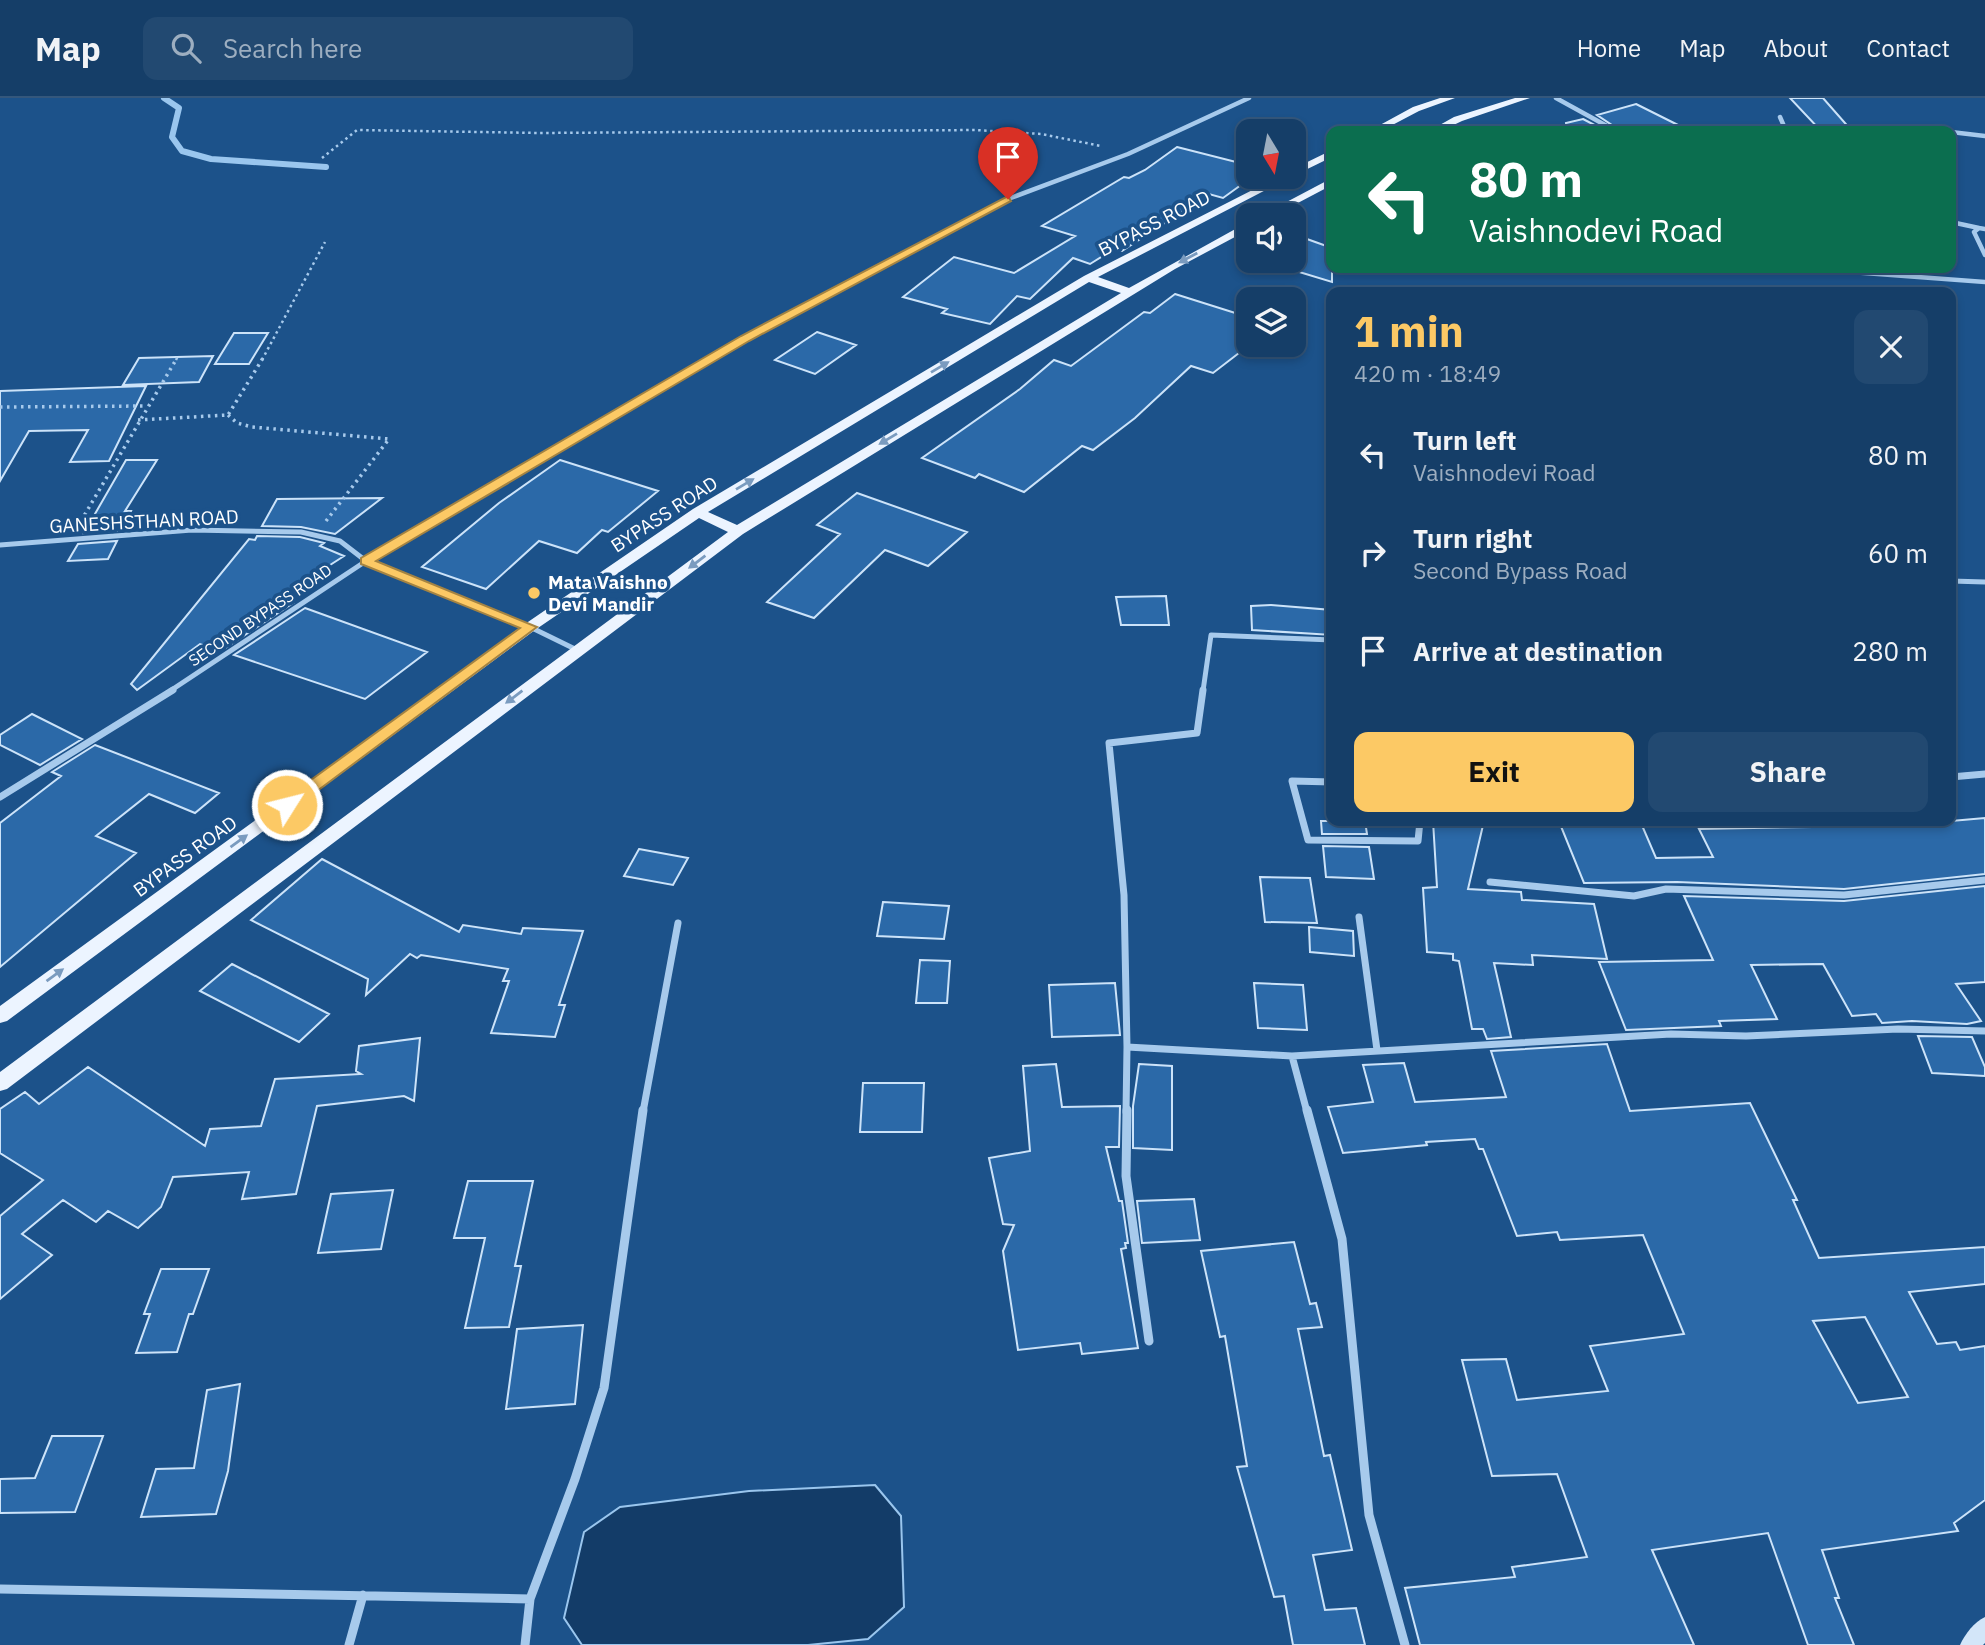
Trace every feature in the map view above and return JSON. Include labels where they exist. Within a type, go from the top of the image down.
[{"type":"main road","points":[[1384,126],[1416,109],[1450,98]]},
{"type":"main road","points":[[1445,126],[1525,98]]},
{"type":"main road","points":[[1306,166],[1326,156]]},
{"type":"main road","points":[[1290,203],[1326,184]]},
{"type":"main road","name":"BYPASS ROAD","points":[[0,1016],[530,627],[698,512],[1088,278],[1262,189]]},
{"type":"main road","points":[[0,1083],[738,531],[1130,292],[1236,232]]},
{"type":"main road","points":[[1088,278],[1130,292]]},
{"type":"main road","points":[[698,512],[738,531]]},
{"type":"main road","points":[[1970,1645],[1985,1628]]},
{"type":"street","name":"SECOND BYPASS ROAD","points":[[0,797],[166,694],[366,561],[745,338],[1008,199],[1128,154],[1249,98]]},
{"type":"street","points":[[1556,98],[1607,126]]},
{"type":"street","points":[[1780,117],[1784,126]]},
{"type":"street","points":[[1956,132],[1985,136]]},
{"type":"street","points":[[1956,223],[1982,228]]},
{"type":"street","points":[[1982,228],[1974,232],[1985,255]]},
{"type":"street","points":[[1864,273],[1985,282]]},
{"type":"street","name":"GANESHSTHAN ROAD","points":[[0,545],[192,530],[315,535],[340,541],[366,561],[530,627],[577,650]]},
{"type":"street","points":[[1956,581],[1985,582]]},
{"type":"street","points":[[1149,1340],[1126,1176],[1129,991],[1121,845],[1108,743],[1197,733],[1211,635],[1326,640]]},
{"type":"street","points":[[1956,777],[1985,774]]},
{"type":"street","points":[[1326,782],[1292,781],[1308,841],[1418,841],[1420,826]]},
{"type":"street","points":[[1490,882],[1634,896],[1666,889],[1844,895],[1985,880]]},
{"type":"street","points":[[1359,917],[1377,1050]]},
{"type":"street","points":[[525,1645],[530,1598],[575,1479],[604,1388],[645,1097],[678,923]]},
{"type":"street","points":[[1127,1047],[1292,1056],[1671,1034],[1746,1036],[1898,1028],[1985,1031]]},
{"type":"street","points":[[1292,1056],[1342,1239],[1370,1515],[1405,1645]]},
{"type":"street","points":[[0,1589],[530,1598]]},
{"type":"street","points":[[349,1645],[363,1595]]},
{"type":"path","points":[[322,159],[357,130],[456,134],[992,132],[1081,139],[1128,154]]},
{"type":"path","points":[[228,415],[282,324],[304,280],[306,267],[325,242]]},
{"type":"path","points":[[71,540],[138,420],[178,356]]},
{"type":"path","points":[[0,407],[147,406]]},
{"type":"path","points":[[138,420],[228,415],[237,424],[252,427],[389,439],[315,535]]},
{"type":"water","points":[[875,1485],[901,1516],[904,1607],[868,1639],[808,1645],[582,1645],[564,1618],[584,1532],[620,1507],[749,1491]]},
{"type":"building","points":[[1790,98],[1823,98],[1848,126],[1816,126]]},
{"type":"building","points":[[1636,104],[1680,126],[1614,126],[1597,115]]},
{"type":"building","points":[[1583,119],[1596,126],[1566,126],[1566,123]]},
{"type":"building","points":[[1177,147],[1236,162],[1236,189],[1223,198],[1209,194],[1122,251],[1114,249],[1090,264],[1073,258],[1030,299],[1017,296],[990,324],[942,313],[947,309],[903,297],[954,257],[1014,273],[1075,236],[1042,226],[1124,177],[1129,178]]},
{"type":"building","points":[[1306,239],[1326,246],[1326,273],[1332,273],[1332,282],[1302,273],[1306,273]]},
{"type":"building","points":[[1175,294],[1236,313],[1236,355],[1213,373],[1191,366],[1135,418],[1093,450],[1082,446],[1024,492],[979,474],[975,478],[922,458],[1020,389],[1054,360],[1071,366],[1144,312],[1150,313]]},
{"type":"building","points":[[817,332],[856,345],[815,374],[775,360]]},
{"type":"building","points":[[234,333],[268,333],[249,364],[215,364]]},
{"type":"building","points":[[213,356],[199,382],[123,385],[139,358]]},
{"type":"building","points":[[146,386],[109,461],[70,462],[88,430],[29,431],[0,481],[0,391]]},
{"type":"building","points":[[126,460],[157,460],[125,511],[131,511],[122,530],[84,533]]},
{"type":"building","points":[[560,460],[658,491],[608,532],[602,530],[577,553],[539,541],[486,589],[422,567],[499,503]]},
{"type":"building","points":[[857,493],[967,532],[928,566],[885,550],[814,618],[767,602],[840,534],[817,525]]},
{"type":"building","points":[[382,498],[335,534],[301,527],[262,526],[277,499]]},
{"type":"building","points":[[257,536],[300,537],[324,543],[320,546],[344,556],[279,598],[293,603],[221,651],[200,644],[137,690],[131,684],[249,539],[255,540]]},
{"type":"building","points":[[117,541],[108,559],[68,561],[78,544]]},
{"type":"building","points":[[1166,596],[1169,625],[1121,625],[1116,597]]},
{"type":"building","points":[[1251,606],[1326,610],[1326,635],[1252,630]]},
{"type":"building","points":[[305,608],[427,652],[365,699],[234,655]]},
{"type":"building","points":[[32,714],[82,739],[40,765],[0,745],[0,735]]},
{"type":"building","points":[[95,745],[219,793],[195,813],[149,794],[96,836],[136,853],[0,967],[0,823],[61,776],[52,772]]},
{"type":"building","points":[[1985,818],[1985,874],[1844,889],[1677,882],[1584,883],[1561,826],[1642,826],[1656,858],[1713,857],[1699,829],[1956,826],[1956,821]]},
{"type":"building","points":[[1321,821],[1326,821],[1326,826],[1366,826],[1367,834],[1322,834]]},
{"type":"building","points":[[1433,826],[1483,826],[1468,889],[1521,892],[1522,900],[1594,904],[1607,959],[1532,955],[1533,965],[1494,963],[1511,1037],[1487,1039],[1483,1029],[1472,1029],[1459,961],[1453,960],[1453,954],[1427,952],[1423,888],[1437,887]]},
{"type":"building","points":[[1323,846],[1369,847],[1374,879],[1326,877]]},
{"type":"building","points":[[639,849],[688,858],[673,885],[624,876]]},
{"type":"building","points":[[322,859],[459,932],[463,925],[521,934],[523,928],[583,931],[559,1005],[565,1005],[555,1037],[491,1033],[509,981],[503,981],[508,969],[421,955],[417,958],[410,954],[366,995],[368,979],[251,920]]},
{"type":"building","points":[[1260,877],[1310,878],[1317,923],[1265,922]]},
{"type":"building","points":[[1985,886],[1985,982],[1956,984],[1981,1021],[1967,1024],[1912,1021],[1882,1023],[1876,1014],[1852,1016],[1823,964],[1751,965],[1777,1019],[1719,1021],[1721,1026],[1626,1030],[1599,962],[1713,960],[1684,896],[1844,901]]},
{"type":"building","points":[[883,902],[949,906],[944,939],[877,936]]},
{"type":"building","points":[[1309,927],[1353,931],[1354,956],[1310,952]]},
{"type":"building","points":[[920,960],[950,961],[947,1003],[916,1003]]},
{"type":"building","points":[[232,964],[329,1014],[299,1042],[200,991]]},
{"type":"building","points":[[1115,983],[1120,1035],[1052,1037],[1049,985]]},
{"type":"building","points":[[1254,983],[1303,985],[1307,1030],[1258,1028]]},
{"type":"building","points":[[1918,1036],[1972,1037],[1985,1067],[1985,1076],[1932,1073]]},
{"type":"building","points":[[420,1038],[414,1101],[404,1096],[317,1106],[296,1194],[242,1199],[249,1172],[173,1177],[161,1207],[138,1228],[108,1211],[96,1222],[63,1200],[22,1234],[52,1255],[0,1299],[0,1216],[43,1180],[0,1153],[0,1109],[25,1092],[39,1104],[88,1067],[205,1146],[210,1129],[261,1126],[275,1079],[361,1074],[356,1071],[359,1046]]},
{"type":"building","points":[[1607,1044],[1630,1111],[1750,1103],[1797,1200],[1793,1200],[1819,1258],[1985,1247],[1985,1284],[1909,1292],[1937,1344],[1956,1342],[1960,1350],[1985,1346],[1985,1500],[1954,1523],[1958,1531],[1822,1550],[1839,1598],[1835,1598],[1854,1645],[1808,1645],[1768,1533],[1652,1550],[1694,1645],[1420,1645],[1405,1588],[1515,1577],[1512,1567],[1587,1557],[1557,1474],[1492,1476],[1462,1360],[1506,1359],[1517,1400],[1608,1391],[1590,1346],[1684,1334],[1643,1235],[1560,1240],[1557,1232],[1517,1236],[1483,1149],[1479,1149],[1475,1139],[1426,1142],[1427,1145],[1343,1153],[1328,1107],[1373,1102],[1363,1065],[1404,1063],[1415,1102],[1506,1097],[1491,1051]],"holes":[[[1865,1317],[1908,1397],[1858,1403],[1813,1321]]]},
{"type":"building","points":[[1056,1064],[1062,1107],[1120,1106],[1119,1147],[1106,1147],[1119,1201],[1122,1201],[1128,1243],[1125,1243],[1126,1248],[1121,1249],[1138,1348],[1082,1354],[1080,1343],[1018,1350],[1003,1251],[1014,1225],[1003,1224],[989,1158],[1030,1151],[1023,1066]]},
{"type":"building","points":[[1139,1064],[1172,1066],[1172,1150],[1133,1148],[1133,1106]]},
{"type":"building","points":[[863,1083],[924,1083],[922,1132],[860,1132]]},
{"type":"building","points":[[468,1181],[533,1181],[515,1266],[521,1266],[509,1327],[465,1328],[485,1238],[454,1238]]},
{"type":"building","points":[[393,1190],[381,1249],[318,1253],[331,1194]]},
{"type":"building","points":[[1194,1199],[1200,1240],[1142,1243],[1137,1201]]},
{"type":"building","points":[[1294,1242],[1310,1304],[1316,1303],[1322,1327],[1298,1329],[1324,1456],[1330,1455],[1352,1550],[1313,1555],[1325,1610],[1356,1608],[1365,1645],[1293,1645],[1284,1596],[1274,1597],[1237,1467],[1247,1466],[1225,1336],[1220,1337],[1201,1251]]},
{"type":"building","points":[[161,1269],[209,1269],[193,1314],[189,1314],[177,1352],[136,1353],[150,1314],[144,1314]]},
{"type":"building","points":[[583,1325],[575,1404],[506,1409],[517,1329]]},
{"type":"building","points":[[240,1384],[228,1471],[216,1514],[141,1517],[156,1469],[194,1468],[207,1390]]},
{"type":"building","points":[[52,1436],[103,1436],[75,1512],[0,1513],[0,1479],[35,1478]]},
{"type":"waterway","points":[[164,98],[179,108],[172,137],[182,151],[211,159],[326,167]]},
{"type":"place","name":"Mata Vaishno Devi Mandir","points":[[534,593]]},
{"type":"route","points":[[287,805],[530,627],[366,561],[745,338],[1008,199]]}]
